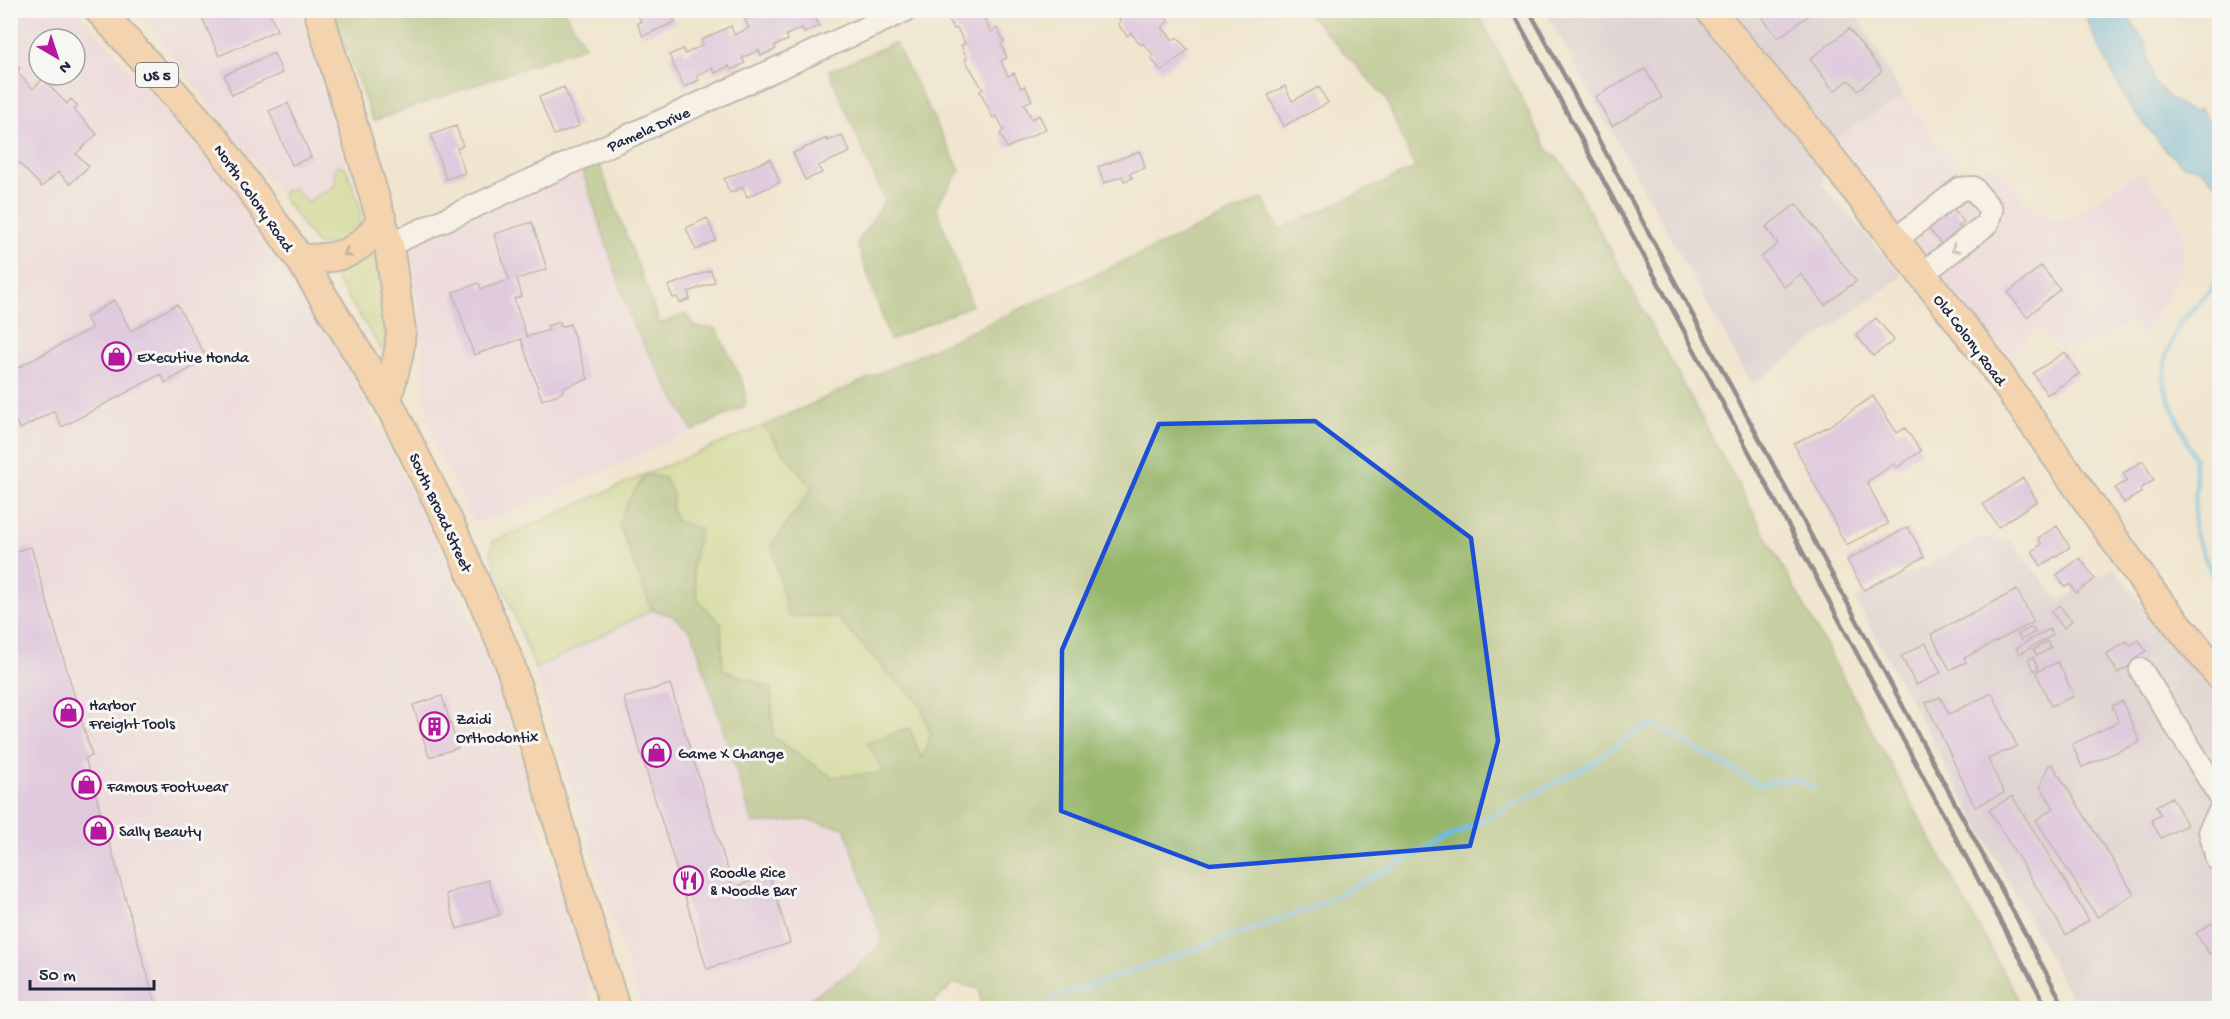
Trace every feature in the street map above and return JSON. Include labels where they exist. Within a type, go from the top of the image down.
[{"type":"main road","name":"North Colony Road","points":[[99,10],[215,139],[300,259],[387,400]]},
{"type":"main road","points":[[318,10],[385,232],[401,331],[399,352],[387,400]]},
{"type":"main road","name":"Old Colony Road","points":[[1710,10],[1923,274],[2004,381],[2151,593],[2220,676]]},
{"type":"main road","points":[[300,259],[336,257],[355,249],[374,231],[385,232]]},
{"type":"main road","name":"South Broad Street","points":[[387,400],[454,533],[509,661],[615,1008]]},
{"type":"street","name":"Pamela Drive","points":[[385,232],[906,10]]},
{"type":"street","points":[[1895,240],[1960,189],[1973,188],[1991,210],[1987,224],[1923,274]]},
{"type":"street","points":[[2141,670],[2220,796]]},
{"type":"street","points":[[2217,859],[2210,830],[2220,811]]},
{"type":"highlighted area","points":[[1315,421],[1471,538],[1498,741],[1470,846],[1209,867],[1061,811],[1062,650],[1159,424]]},
{"type":"shaded area","points":[[10,11],[78,11],[221,173],[293,275],[343,362],[427,519],[502,697],[594,1008],[11,1008]]},
{"type":"shaded area","points":[[138,11],[299,11],[360,210],[360,221],[354,238],[312,240],[282,197]]},
{"type":"shaded area","points":[[1545,11],[1855,11],[1903,97],[1830,141],[1822,184],[1902,276],[1752,385]]},
{"type":"shaded area","points":[[1903,97],[1960,171],[1995,166],[2034,211],[2059,221],[2079,214],[2130,176],[2143,172],[2175,211],[2185,237],[2183,269],[2142,338],[2127,323],[2086,344],[2059,347],[2038,326],[2007,360],[1830,141]]},
{"type":"shaded area","points":[[582,170],[633,325],[693,431],[521,508],[475,524],[434,444],[425,402],[419,304],[408,245],[419,238]]},
{"type":"shaded area","points":[[1983,537],[2010,541],[2060,601],[2114,567],[2170,642],[2219,699],[2219,1008],[2077,1008],[1855,599]]},
{"type":"shaded area","points":[[652,610],[671,615],[692,632],[753,824],[806,820],[845,828],[883,942],[854,970],[795,1008],[641,1008],[535,669]]},
{"type":"green space","points":[[332,11],[565,11],[585,46],[373,121]]},
{"type":"green space","points":[[1306,11],[1477,11],[1547,149],[1564,165],[2023,1008],[980,1008],[980,989],[954,983],[928,1008],[795,1008],[854,970],[883,942],[845,828],[806,820],[753,824],[692,632],[671,615],[652,610],[619,524],[628,501],[646,474],[664,478],[674,495],[671,507],[676,521],[700,529],[692,567],[698,600],[721,624],[723,670],[771,688],[773,737],[832,777],[884,773],[867,743],[909,728],[922,759],[931,735],[920,703],[888,673],[836,617],[788,616],[772,545],[812,488],[763,426],[1263,198],[1279,230],[1415,168],[1385,97]]},
{"type":"green space","points":[[895,43],[960,170],[936,206],[972,305],[890,340],[857,243],[885,201],[829,71]]},
{"type":"green space","points":[[599,163],[660,324],[686,314],[695,327],[716,328],[745,388],[745,406],[693,431],[633,325],[582,170]]},
{"type":"green space","points":[[337,165],[345,167],[347,171],[360,207],[360,222],[357,231],[345,244],[317,244],[282,197],[284,191],[293,188],[307,202],[336,185],[334,172]]},
{"type":"green space","points":[[374,253],[383,302],[385,330],[382,350],[332,273],[332,268]]},
{"type":"green space","points":[[763,426],[812,488],[772,545],[888,673],[920,703],[931,735],[922,760],[909,728],[885,773],[832,777],[773,737],[771,688],[723,670],[721,624],[698,600],[692,567],[700,529],[676,522],[671,507],[619,524],[652,610],[535,669],[491,555],[492,542],[646,474]]},
{"type":"water","points":[[2084,11],[2124,11],[2145,43],[2154,82],[2170,99],[2192,112],[2200,109],[2213,128],[2219,131],[2219,186],[2198,168],[2183,165],[2166,150],[2130,107],[2093,35]]},
{"type":"building","points":[[221,10],[269,10],[277,30],[219,56],[203,19]]},
{"type":"building","points":[[636,10],[670,10],[675,22],[643,36],[637,23],[641,22]]},
{"type":"building","points":[[812,10],[819,26],[804,33],[802,28],[786,35],[788,40],[774,46],[776,49],[761,56],[759,50],[742,58],[745,63],[731,70],[729,66],[715,73],[712,68],[697,75],[699,80],[684,87],[669,55],[683,49],[685,54],[703,45],[701,40],[731,26],[734,35],[749,28],[745,20],[765,11]]},
{"type":"building","points":[[963,10],[989,10],[990,13],[983,16],[991,32],[997,28],[1004,42],[1001,44],[1007,58],[1001,61],[1008,76],[1014,73],[1021,88],[1025,86],[1032,100],[1024,104],[1032,119],[1039,115],[1046,129],[1007,148],[1000,133],[1004,131],[997,116],[993,118],[980,91],[983,89],[965,60],[967,58],[961,45],[965,44],[957,28],[954,29],[948,18]]},
{"type":"building","points":[[1113,10],[1154,10],[1156,12],[1160,10],[1169,21],[1162,27],[1173,40],[1177,37],[1188,50],[1161,71],[1151,58],[1154,56],[1143,43],[1141,45],[1131,33],[1127,36],[1118,24],[1121,21]]},
{"type":"building","points":[[1757,10],[1805,10],[1809,15],[1778,38]]},
{"type":"building","points":[[1849,29],[1882,71],[1858,90],[1849,80],[1834,91],[1810,59]]},
{"type":"building","points":[[274,53],[282,73],[232,95],[224,75]]},
{"type":"building","points":[[10,58],[20,68],[17,72],[27,83],[27,87],[33,89],[51,87],[67,104],[71,99],[78,106],[74,110],[97,134],[76,154],[89,166],[70,184],[58,172],[42,187],[10,154]]},
{"type":"building","points":[[1645,69],[1662,98],[1612,126],[1595,97]]},
{"type":"building","points":[[1285,86],[1292,101],[1319,87],[1328,103],[1284,126],[1268,95]]},
{"type":"building","points":[[564,87],[579,126],[554,135],[539,97]]},
{"type":"building","points":[[288,103],[311,157],[292,165],[269,111]]},
{"type":"building","points":[[456,126],[463,146],[457,148],[465,173],[446,179],[431,135]]},
{"type":"building","points":[[842,135],[850,152],[818,166],[822,173],[805,180],[793,153],[827,138],[828,141]]},
{"type":"building","points":[[1140,151],[1145,168],[1130,173],[1132,178],[1124,181],[1122,176],[1104,183],[1098,167]]},
{"type":"building","points":[[770,159],[780,182],[747,197],[743,187],[730,193],[724,179]]},
{"type":"building","points":[[1796,204],[1856,281],[1825,305],[1801,274],[1784,287],[1761,257],[1778,244],[1766,227]]},
{"type":"building","points":[[1942,209],[1946,215],[1954,209],[1964,222],[1959,226],[1967,236],[1948,252],[1924,223]]},
{"type":"building","points":[[707,218],[716,240],[696,250],[686,228]]},
{"type":"building","points":[[532,222],[547,269],[517,279],[522,296],[514,299],[527,337],[549,330],[547,326],[560,322],[561,327],[570,324],[588,379],[562,388],[563,392],[542,400],[521,339],[474,355],[453,292],[479,283],[481,289],[509,280],[494,234]]},
{"type":"building","points":[[2041,266],[2060,289],[2027,317],[2008,293]]},
{"type":"building","points":[[711,270],[715,282],[688,292],[690,299],[680,303],[677,297],[673,298],[668,286]]},
{"type":"building","points":[[114,300],[131,331],[177,304],[207,359],[165,383],[161,374],[62,427],[54,411],[20,429],[10,411],[10,372],[92,328],[86,318]]},
{"type":"building","points":[[1876,318],[1894,340],[1873,356],[1856,335]]},
{"type":"building","points":[[2065,352],[2079,374],[2047,395],[2033,373]]},
{"type":"building","points":[[1873,396],[1897,433],[1905,428],[1921,451],[1896,468],[1894,464],[1867,482],[1888,524],[1846,545],[1794,444],[1829,426]]},
{"type":"building","points":[[2143,461],[2154,480],[2140,489],[2142,492],[2124,503],[2115,488],[2127,481],[2123,473]]},
{"type":"building","points":[[2023,478],[2037,501],[1998,527],[1983,504]]},
{"type":"building","points":[[2057,526],[2070,547],[2041,566],[2032,551],[2042,544],[2038,538]]},
{"type":"building","points":[[1908,527],[1924,557],[1864,590],[1847,560]]},
{"type":"building","points":[[31,547],[92,756],[85,758],[157,1008],[10,1008],[10,780],[16,778],[10,759],[10,553]]},
{"type":"building","points":[[2080,558],[2095,579],[2076,593],[2070,584],[2065,587],[2057,575]]},
{"type":"building","points":[[2017,590],[2034,622],[1964,658],[1966,662],[1950,670],[1931,634]]},
{"type":"building","points":[[2059,605],[2072,621],[2064,628],[2051,612]]},
{"type":"building","points":[[2032,627],[2035,632],[2021,640],[2018,634]]},
{"type":"building","points":[[2049,629],[2053,635],[2020,654],[2016,648]]},
{"type":"building","points":[[2139,640],[2146,651],[2136,657],[2139,660],[2118,673],[2106,654],[2127,641],[2130,646]]},
{"type":"building","points":[[2047,641],[2051,648],[2037,656],[2033,650]]},
{"type":"building","points":[[1926,643],[1941,673],[1916,685],[1901,656]]},
{"type":"building","points":[[2033,657],[2038,668],[2034,671],[2028,660]]},
{"type":"building","points":[[2058,662],[2074,696],[2051,706],[2036,672]]},
{"type":"building","points":[[670,684],[733,887],[770,876],[790,943],[707,969],[624,698]]},
{"type":"building","points":[[1992,693],[2017,746],[1988,759],[2004,793],[1975,807],[1926,703],[1940,697],[1949,714]]},
{"type":"building","name":"Zaidi Orthodontix","points":[[442,696],[458,748],[429,757],[413,705]]},
{"type":"building","points":[[2122,701],[2140,742],[2082,767],[2072,744],[2119,722],[2112,706]]},
{"type":"building","points":[[2052,764],[2134,894],[2097,917],[2036,820],[2054,808],[2040,786],[2048,766]]},
{"type":"building","points":[[2012,796],[2089,920],[2066,935],[1989,810]]},
{"type":"building","points":[[2172,797],[2187,825],[2161,838],[2151,820],[2161,815],[2156,806]]},
{"type":"building","points":[[488,880],[500,915],[457,929],[446,894]]},
{"type":"building","points":[[2220,918],[2220,948],[2209,954],[2196,933]]},
{"type":"waterway","points":[[2220,274],[2209,292],[2180,323],[2166,355],[2164,386],[2194,458],[2196,482],[2194,532],[2220,593]]},
{"type":"waterway","points":[[1051,999],[1312,908],[1586,767],[1642,728],[1655,725],[1759,785],[1793,778],[1813,787]]},
{"type":"railway","points":[[1512,10],[2047,1008]]},
{"type":"railway","points":[[1529,10],[2065,1008]]},
{"type":"place","name":"Executive Honda","points":[[116,356]]},
{"type":"place","name":"Harbor Freight Tools","points":[[68,713]]},
{"type":"place","name":"Zaidi Orthodontix","points":[[435,727]]},
{"type":"place","name":"Game X Change","points":[[657,752]]},
{"type":"place","name":"Famous Footwear","points":[[86,785]]},
{"type":"place","name":"Sally Beauty","points":[[98,830]]},
{"type":"place","name":"Roodle Rice & Noodle Bar","points":[[689,880]]}]
